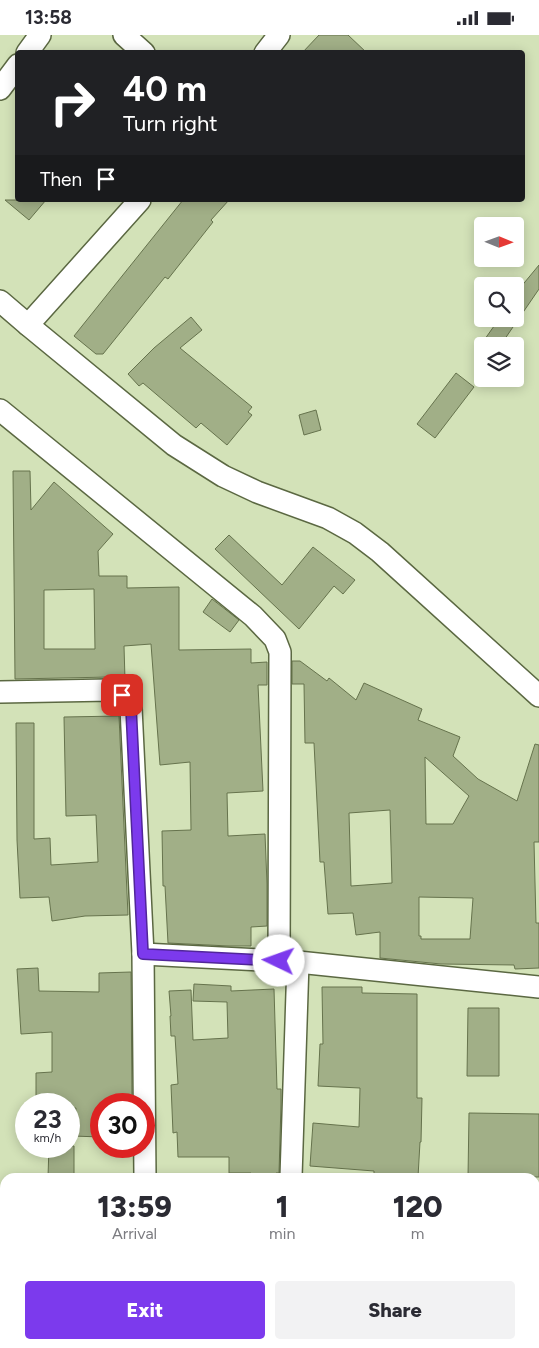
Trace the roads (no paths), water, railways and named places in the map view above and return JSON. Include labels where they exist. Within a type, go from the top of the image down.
[{"type":"street","points":[[29,50],[40,35]]},
{"type":"street","points":[[124,35],[141,50]]},
{"type":"street","points":[[267,50],[279,35]]},
{"type":"street","points":[[0,89],[15,69]]},
{"type":"street","points":[[28,325],[138,202]]},
{"type":"street","points":[[0,301],[174,445],[223,476],[257,493],[328,518],[355,533],[380,552],[539,696]]},
{"type":"street","points":[[0,410],[253,615],[275,639],[280,652],[288,961],[291,1173]]},
{"type":"street","points":[[0,692],[110,690],[122,695],[131,708],[143,954],[145,1173]]},
{"type":"street","points":[[143,954],[288,961],[539,987]]}]
